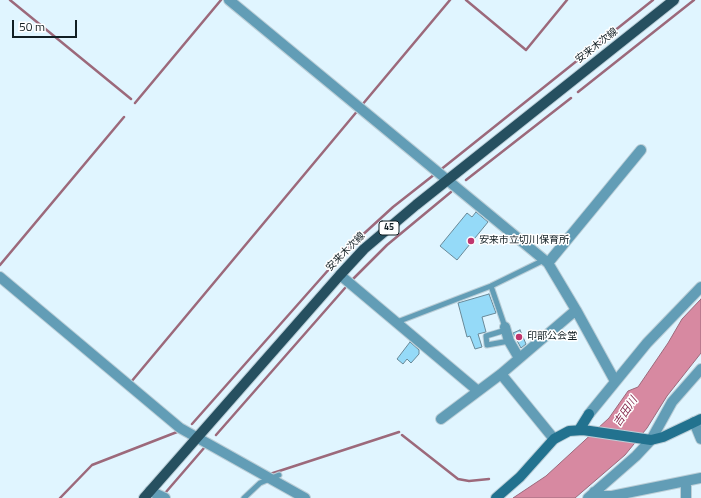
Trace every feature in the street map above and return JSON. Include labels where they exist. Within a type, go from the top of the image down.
[{"type":"main road","name":"安来木次線","points":[[147,495],[340,275],[382,233],[447,179],[674,0]]},
{"type":"street","points":[[229,0],[546,262],[576,310],[615,381]]},
{"type":"street","points":[[546,262],[641,150]]},
{"type":"street","points":[[340,275],[478,391]]},
{"type":"street","points":[[0,278],[180,428],[304,498]]},
{"type":"street","points":[[581,430],[589,414],[656,332],[701,287]]},
{"type":"street","points":[[441,420],[501,374],[576,310]]},
{"type":"street","points":[[506,329],[509,341],[519,358]]},
{"type":"street","points":[[591,495],[636,456],[672,402],[701,369]]},
{"type":"street","points":[[501,374],[554,439]]},
{"type":"street","points":[[496,498],[520,477],[554,439],[561,434],[581,430],[647,440],[663,437],[697,420],[701,439]]},
{"type":"street","points":[[591,495],[612,496],[701,478]]},
{"type":"street","points":[[686,482],[686,498]]},
{"type":"street","points":[[147,495],[165,498]]},
{"type":"lane","points":[[397,322],[491,286],[546,262]]},
{"type":"lane","points":[[491,286],[506,329],[486,336],[485,338],[489,346],[509,341]]},
{"type":"lane","points":[[244,498],[260,483],[268,478],[279,475]]},
{"type":"water","name":"吉田川","points":[[701,299],[701,353],[667,396],[647,428],[625,455],[575,498],[513,498],[546,476],[609,418],[628,391],[638,387],[668,343],[682,319]]},
{"type":"building","points":[[476,212],[488,222],[457,260],[440,246],[467,213],[472,217]]},
{"type":"building","points":[[489,294],[496,313],[482,317],[486,332],[478,334],[482,347],[475,349],[470,336],[467,337],[458,303]]},
{"type":"building","name":"印部公会堂","points":[[520,330],[526,344],[521,348],[513,333]]},
{"type":"building","points":[[410,342],[419,350],[419,354],[411,363],[407,359],[403,364],[397,359]]},
{"type":"waterway","points":[[10,0],[131,99]]},
{"type":"waterway","points":[[135,103],[221,0]]},
{"type":"waterway","points":[[362,105],[450,0]]},
{"type":"waterway","points":[[466,0],[526,50],[567,0]]},
{"type":"waterway","points":[[439,171],[653,0]]},
{"type":"waterway","points":[[578,92],[694,0]]},
{"type":"waterway","points":[[466,180],[571,98]]},
{"type":"waterway","points":[[131,382],[359,109]]},
{"type":"waterway","points":[[0,265],[124,117]]},
{"type":"waterway","points":[[192,424],[346,250],[393,207],[435,174]]},
{"type":"waterway","points":[[352,280],[387,245],[451,192]]},
{"type":"waterway","points":[[216,435],[345,288]]},
{"type":"waterway","points":[[60,498],[92,465],[177,432]]},
{"type":"waterway","points":[[270,474],[399,432]]},
{"type":"waterway","points":[[402,435],[458,479],[469,481],[489,479]]},
{"type":"waterway","points":[[166,492],[204,448]]},
{"type":"place","name":"安来市立切川保育所","points":[[471,241]]},
{"type":"place","name":"印部公会堂","points":[[519,337]]}]
